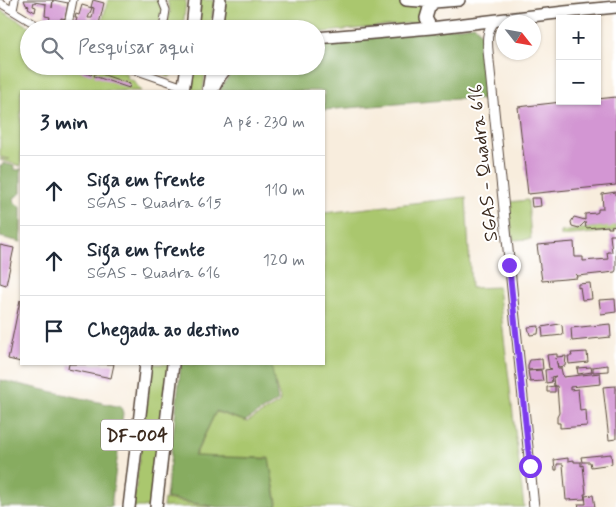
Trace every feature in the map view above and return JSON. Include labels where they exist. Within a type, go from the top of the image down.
[{"type":"main road","points":[[193,20],[195,0]]},
{"type":"main road","points":[[217,20],[220,0]]},
{"type":"main road","points":[[406,0],[434,2],[459,0]]},
{"type":"main road","points":[[594,0],[598,6],[603,8]]},
{"type":"main road","points":[[431,28],[426,18],[429,8],[434,2]]},
{"type":"main road","points":[[325,37],[431,28],[475,22],[495,22],[616,7]]},
{"type":"main road","points":[[183,89],[185,75]]},
{"type":"main road","points":[[210,90],[211,75]]},
{"type":"main road","points":[[211,90],[221,75]]},
{"type":"main road","name":"DF-004","points":[[129,507],[146,365]]},
{"type":"main road","name":"DF-004","points":[[156,507],[173,365]]},
{"type":"street","points":[[13,10],[15,0]]},
{"type":"street","points":[[69,20],[74,0]]},
{"type":"street","points":[[162,0],[166,10],[164,20]]},
{"type":"street","points":[[0,3],[29,20]]},
{"type":"street","name":"SGAS - Quadra 616","points":[[475,22],[487,39],[534,507]]},
{"type":"street","points":[[487,39],[489,28],[495,22]]},
{"type":"street","points":[[150,75],[183,89]]},
{"type":"green space","points":[[108,0],[160,0],[163,6],[160,20],[102,20]]},
{"type":"green space","points":[[167,0],[186,0],[184,20],[168,20],[170,11]]},
{"type":"green space","points":[[198,0],[214,0],[212,20],[197,20]]},
{"type":"green space","points":[[225,0],[386,0],[425,4],[422,15],[423,22],[325,32],[325,20],[222,20]]},
{"type":"green space","points":[[0,10],[20,21],[20,75],[128,75],[127,78],[134,81],[140,90],[20,90],[20,166],[0,160],[10,159],[0,157]]},
{"type":"green space","points":[[475,25],[485,40],[488,101],[469,98],[325,110],[325,90],[220,90],[230,75],[325,75],[325,44]]},
{"type":"green space","points":[[194,75],[205,75],[203,90],[192,90]]},
{"type":"green space","points":[[3,163],[14,166],[14,169],[20,169],[20,194],[14,198],[15,203],[20,206],[20,242],[0,237],[0,166]]},
{"type":"green space","points":[[466,197],[471,288],[498,287],[524,507],[278,507],[269,458],[195,456],[216,412],[247,422],[279,403],[280,399],[269,365],[325,365],[325,213]]},
{"type":"green space","points":[[528,200],[531,239],[513,240],[509,202]]},
{"type":"green space","points":[[616,224],[616,231],[561,236],[561,232]]},
{"type":"green space","points":[[152,365],[169,365],[150,507],[133,507]]},
{"type":"green space","points":[[181,365],[271,365],[278,401],[245,421],[216,411],[194,456],[269,459],[277,507],[217,507],[166,498]]},
{"type":"green space","points":[[0,380],[121,407],[123,413],[111,507],[0,507]]},
{"type":"green space","points":[[164,499],[212,507],[163,507]]},
{"type":"building","points":[[24,0],[53,0],[68,3],[65,19],[61,18],[61,20],[49,20],[50,17],[45,16],[46,4],[34,2],[35,12],[26,5]]},
{"type":"building","points":[[93,0],[104,3],[100,20],[76,20],[76,14],[79,15],[82,5],[92,8],[88,18],[92,18],[94,8],[91,7]]},
{"type":"building","points":[[104,75],[130,84],[129,88],[94,76]]},
{"type":"building","points":[[616,97],[616,185],[528,194],[518,107],[556,103],[556,105],[601,105],[601,99]]},
{"type":"building","points":[[616,192],[616,225],[611,226],[612,228],[608,228],[608,226],[586,228],[585,222],[579,228],[572,226],[571,222],[574,217],[585,220],[585,214],[596,213],[598,209],[603,209],[602,194]]},
{"type":"building","points":[[531,198],[540,198],[541,206],[532,207]]},
{"type":"building","points":[[610,235],[616,235],[615,272],[578,276],[576,274],[577,278],[542,281],[537,245],[574,242],[575,257],[583,257],[583,261],[608,259],[607,252],[612,252]]},
{"type":"building","points":[[0,245],[14,248],[6,285],[0,283]]},
{"type":"building","points":[[590,283],[592,299],[582,300],[578,284]]},
{"type":"building","points":[[615,299],[616,312],[601,314],[599,300]]},
{"type":"building","points":[[20,300],[20,362],[8,359]]},
{"type":"building","points":[[610,324],[611,337],[572,341],[571,328]]},
{"type":"building","points":[[562,325],[563,335],[543,337],[542,327]]},
{"type":"building","points":[[539,326],[538,334],[530,335],[528,327]]},
{"type":"building","points":[[587,352],[588,362],[569,364],[568,356],[572,356],[571,353]]},
{"type":"building","points":[[557,354],[557,357],[566,356],[565,366],[558,367],[556,358],[558,368],[561,368],[563,377],[600,373],[601,384],[570,387],[570,390],[578,389],[580,411],[586,410],[587,426],[560,428],[560,423],[557,423],[559,413],[557,386],[554,386],[553,378],[556,376],[551,377],[552,382],[546,383],[545,370],[552,369],[549,368],[547,355]]},
{"type":"building","points":[[542,359],[543,369],[528,370],[530,360]]},
{"type":"building","points":[[69,365],[114,365],[111,378],[68,369]]},
{"type":"building","points":[[608,365],[608,371],[593,372],[593,367]]},
{"type":"building","points":[[591,367],[592,372],[578,374],[577,368]]},
{"type":"building","points":[[541,370],[543,381],[530,382],[528,371]]},
{"type":"building","points":[[555,386],[555,392],[547,392],[547,387]]},
{"type":"building","points":[[616,386],[616,439],[609,440],[603,387]]},
{"type":"building","points":[[611,454],[612,464],[591,467],[590,462],[582,462],[581,457]]},
{"type":"building","points":[[568,458],[568,461],[574,460],[574,462],[581,462],[581,466],[583,465],[585,499],[566,500],[563,464],[557,464],[557,470],[555,470],[554,460]]},
{"type":"building","points":[[593,495],[595,507],[579,507],[578,504],[586,504],[585,496]]},
{"type":"route","points":[[509,265],[530,466]]}]
